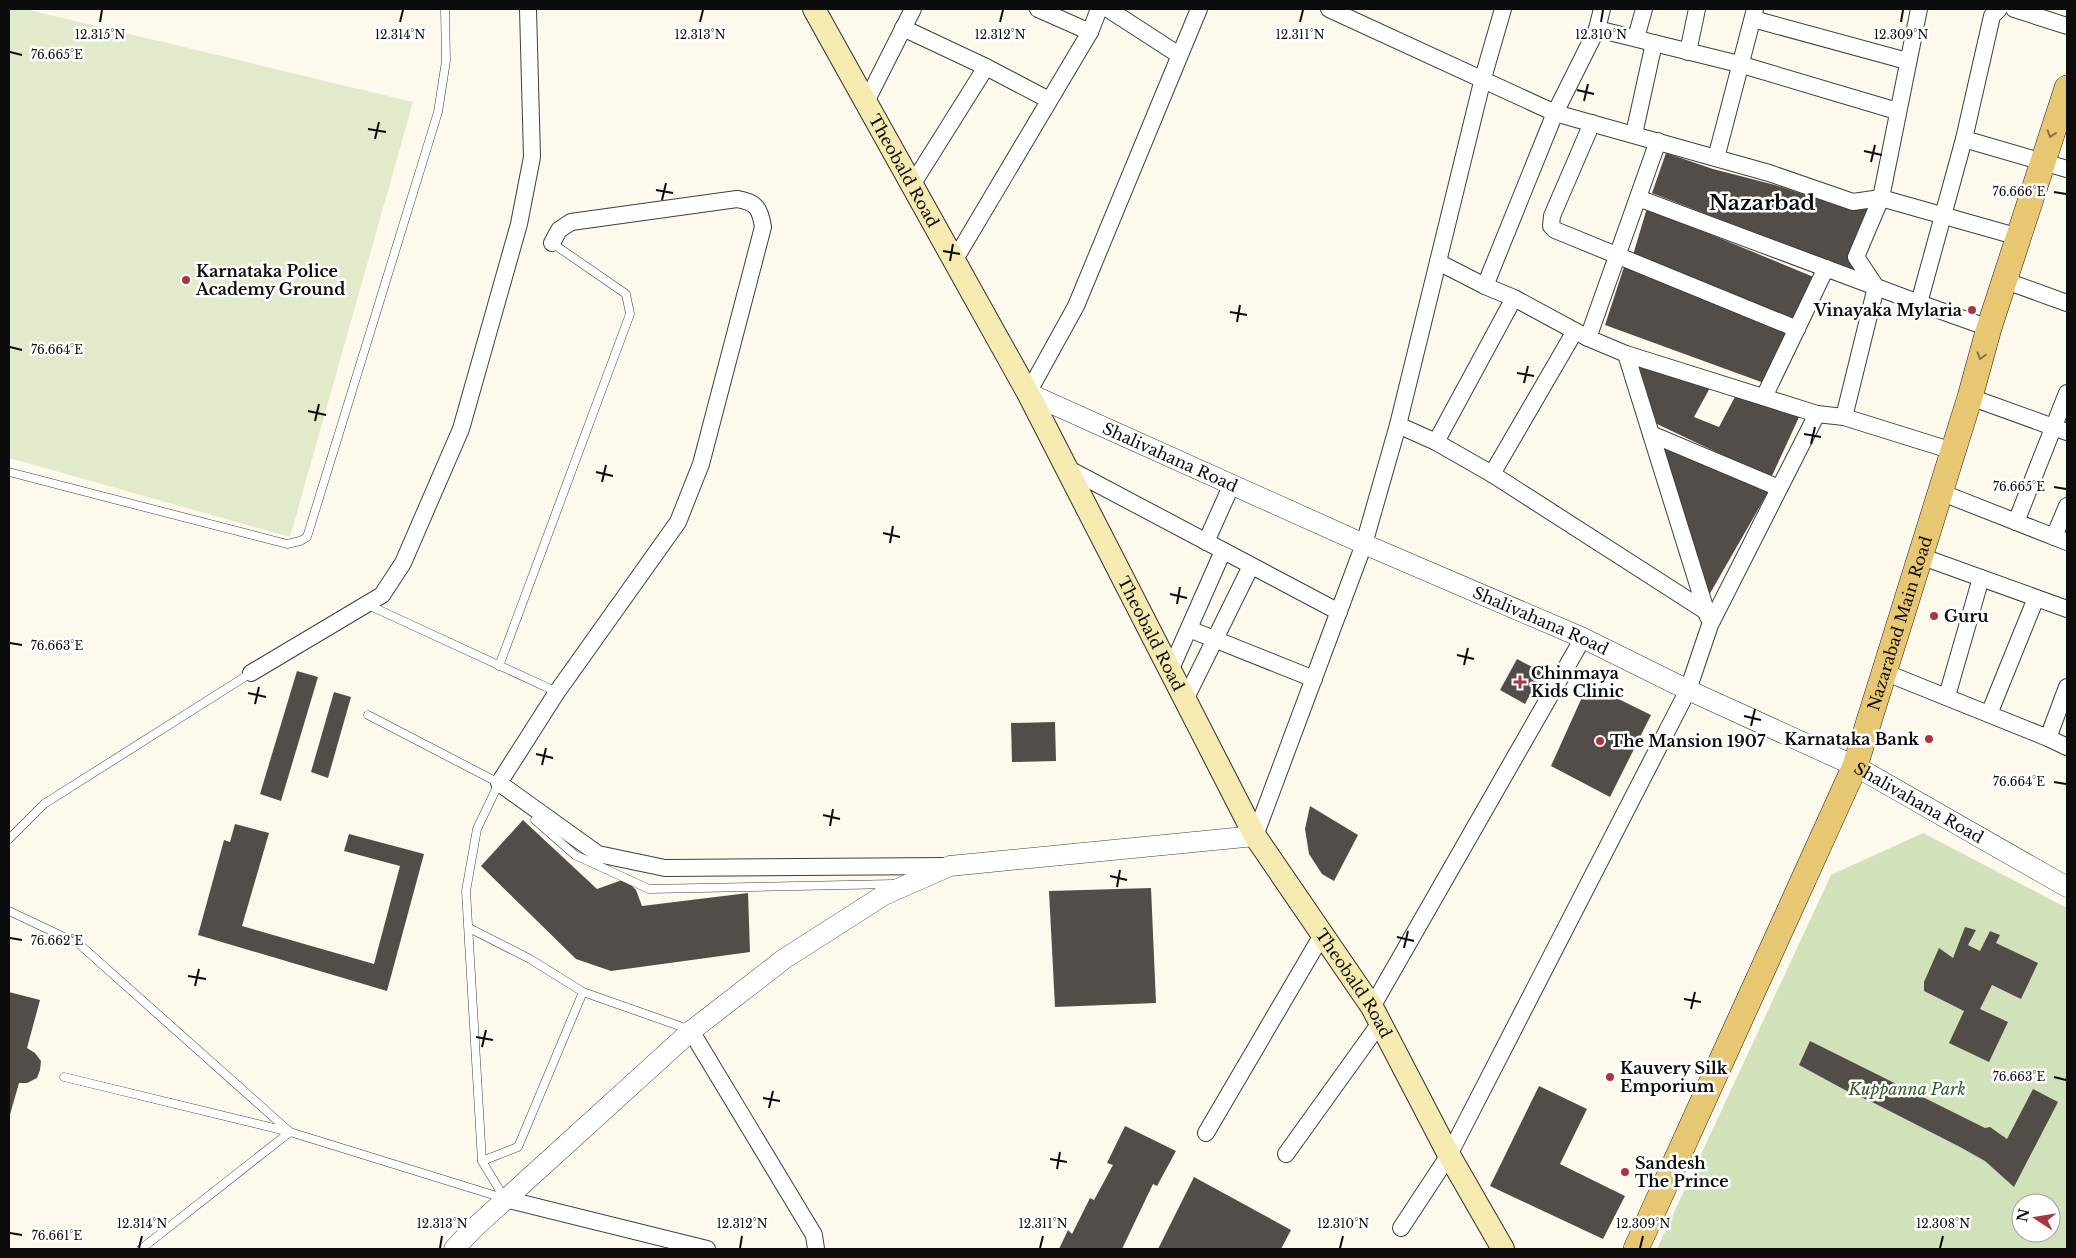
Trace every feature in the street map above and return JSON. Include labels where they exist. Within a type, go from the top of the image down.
[{"type":"main road","name":"Theobald Road","points":[[814,9],[1028,393],[1255,836],[1376,1015],[1449,1155],[1503,1249]]},
{"type":"main road","name":"Nazarabad Main Road","points":[[1636,1249],[1854,766],[2042,160],[2065,99]]},
{"type":"street","points":[[251,673],[382,595],[403,563],[461,429],[520,224],[532,158],[528,9]]},
{"type":"street","points":[[866,102],[913,9]]},
{"type":"street","points":[[1038,9],[1090,32]]},
{"type":"street","points":[[954,261],[1090,32],[1099,9]]},
{"type":"street","points":[[1108,9],[1179,55]]},
{"type":"street","points":[[1028,393],[1076,306],[1199,9]]},
{"type":"street","points":[[1329,9],[1483,78],[1555,113],[1769,173],[1853,202],[1881,198],[2019,237]]},
{"type":"street","points":[[552,243],[559,230],[571,222],[737,199],[750,201],[761,212],[763,227],[701,464],[678,522],[557,692],[499,783],[598,854],[665,868],[950,866],[1255,836],[1364,544],[1398,425],[1483,78],[1502,9]]},
{"type":"street","points":[[1485,286],[1555,113],[1597,29],[1602,9]]},
{"type":"street","points":[[1636,38],[1644,9]]},
{"type":"street","points":[[1688,52],[1697,9]]},
{"type":"street","points":[[1844,417],[1876,287],[1856,257],[1881,198],[1907,61],[1919,9]]},
{"type":"street","points":[[1919,303],[1964,139],[1992,16],[1999,9]]},
{"type":"street","points":[[2014,9],[2067,26]]},
{"type":"street","points":[[1716,158],[1754,14],[1907,61]]},
{"type":"street","points":[[903,28],[986,66],[1050,100]]},
{"type":"street","points":[[1597,29],[1740,64],[1897,111]]},
{"type":"street","points":[[1634,134],[1654,43]]},
{"type":"street","points":[[912,185],[986,66]]},
{"type":"street","points":[[1592,123],[1552,216],[1551,226],[1556,230],[1617,256],[1797,329]]},
{"type":"street","points":[[1964,139],[2042,160],[2067,169]]},
{"type":"street","points":[[1492,474],[1581,334],[1617,256],[1658,142]]},
{"type":"street","points":[[1638,198],[1989,328]]},
{"type":"street","points":[[1438,262],[1485,286],[1514,298],[1581,334],[1626,354],[1817,414],[1844,417],[1953,451]]},
{"type":"street","points":[[1764,397],[1826,268]]},
{"type":"street","points":[[2006,281],[2067,303]]},
{"type":"street","points":[[1436,442],[1514,298]]},
{"type":"street","points":[[1626,354],[1709,618]]},
{"type":"street","name":"Shalivahana Road","points":[[1028,393],[1364,544],[1583,638],[1688,690],[1854,766],[2067,886]]},
{"type":"street","points":[[2016,522],[2061,429],[2067,393]]},
{"type":"street","points":[[1970,397],[2061,429]]},
{"type":"street","points":[[1401,1228],[1449,1155],[1688,690],[1709,618],[1817,414]]},
{"type":"street","points":[[1398,425],[1436,442],[1492,474],[1709,618]]},
{"type":"street","points":[[1651,434],[1779,488]]},
{"type":"street","points":[[1067,468],[1339,612]]},
{"type":"street","points":[[1206,542],[1232,484]]},
{"type":"street","points":[[1940,492],[2061,540],[2067,506]]},
{"type":"street","points":[[1170,670],[1223,551]]},
{"type":"street","points":[[1920,556],[2067,609]]},
{"type":"street","points":[[1185,700],[1251,566]]},
{"type":"street","points":[[1947,696],[1981,578]]},
{"type":"street","points":[[1989,714],[2036,598]]},
{"type":"street","points":[[1188,629],[1314,679]]},
{"type":"street","points":[[1286,1154],[1376,1015],[1583,638]]},
{"type":"street","points":[[1884,672],[1947,696],[2067,747]]},
{"type":"street","points":[[2048,738],[2067,687]]},
{"type":"street","points":[[454,1249],[472,1229],[691,1031],[784,959],[884,895],[950,866]]},
{"type":"street","points":[[1206,1133],[1322,934]]},
{"type":"street","points":[[691,1031],[814,1235],[816,1249]]},
{"type":"street","points":[[505,1199],[707,1249]]},
{"type":"lane","points":[[9,472],[287,544],[307,537],[438,112],[446,61],[445,9]]},
{"type":"lane","points":[[499,666],[630,314],[626,294],[552,243]]},
{"type":"lane","points":[[365,604],[557,692]]},
{"type":"lane","points":[[9,839],[44,804],[251,673]]},
{"type":"lane","points":[[368,715],[499,783],[476,828],[466,891],[482,1162],[505,1199]]},
{"type":"lane","points":[[535,820],[575,855],[649,889],[909,884]]},
{"type":"lane","points":[[9,911],[79,944],[290,1132]]},
{"type":"lane","points":[[469,928],[530,959],[583,992],[691,1031]]},
{"type":"lane","points":[[482,1162],[518,1147],[583,992]]},
{"type":"lane","points":[[64,1077],[290,1132],[505,1199]]},
{"type":"lane","points":[[141,1249],[290,1132]]},
{"type":"green space","name":"Karnataka Police Academy Ground","points":[[9,9],[25,9],[413,102],[290,537],[9,458]]},
{"type":"green space","name":"Kuppanna Park","points":[[1923,833],[2067,908],[2067,1249],[1657,1249],[1831,875]]},
{"type":"building","points":[[1666,153],[1713,169],[1775,185],[1852,210],[1872,205],[1857,273],[1652,193]]},
{"type":"building","points":[[1647,208],[1816,278],[1795,320],[1633,255]]},
{"type":"building","points":[[1625,264],[1790,331],[1764,383],[1605,325]]},
{"type":"building","points":[[1637,362],[1711,386],[1694,417],[1719,427],[1737,393],[1800,415],[1771,478],[1657,424]]},
{"type":"building","points":[[1660,445],[1771,487],[1708,597]]},
{"type":"building","points":[[1517,659],[1542,672],[1525,704],[1500,690]]},
{"type":"building","points":[[297,671],[318,677],[281,801],[260,794]]},
{"type":"building","name":"The Mansion 1907","points":[[1588,684],[1651,715],[1610,797],[1551,766]]},
{"type":"building","points":[[334,692],[351,697],[328,778],[311,772]]},
{"type":"building","points":[[1055,722],[1056,761],[1012,762],[1011,723]]},
{"type":"building","points":[[1310,806],[1358,835],[1334,881],[1322,874],[1309,854],[1305,829]]},
{"type":"building","points":[[523,820],[597,889],[625,879],[636,890],[642,906],[748,893],[750,952],[611,971],[576,959],[481,866]]},
{"type":"building","points":[[235,824],[269,833],[242,926],[374,964],[400,866],[344,851],[349,834],[424,854],[387,991],[198,935],[224,840],[230,842]]},
{"type":"building","points":[[1151,888],[1156,1003],[1055,1007],[1049,891]]},
{"type":"building","points":[[1965,927],[1976,930],[1968,945],[1980,951],[1990,931],[2000,935],[1996,943],[2038,963],[2021,999],[1992,985],[1980,1009],[2008,1022],[1989,1062],[1949,1043],[1964,1011],[1924,991],[1924,982],[1939,948],[1953,958]]},
{"type":"building","points":[[9,992],[40,1000],[27,1048],[35,1053],[41,1061],[37,1078],[27,1083],[19,1083],[9,1118]]},
{"type":"building","points":[[1810,1041],[1985,1128],[1990,1127],[2007,1139],[2033,1089],[2058,1102],[2014,1187],[1985,1161],[1799,1065]]},
{"type":"building","points":[[1539,1086],[1587,1109],[1560,1164],[1625,1196],[1603,1239],[1490,1186]]},
{"type":"building","points":[[1125,1126],[1176,1151],[1157,1186],[1153,1184],[1122,1249],[1059,1249],[1068,1230],[1072,1234],[1090,1198],[1094,1200],[1113,1165],[1107,1163]]},
{"type":"building","points":[[1194,1177],[1291,1230],[1281,1249],[1158,1249]]},
{"type":"place","name":"Karnataka Police Academy Ground","points":[[186,280]]},
{"type":"place","name":"Vinayaka Mylaria","points":[[1972,310]]},
{"type":"place","name":"Guru","points":[[1934,616]]},
{"type":"place","name":"Chinmaya Kids Clinic","points":[[1520,682]]},
{"type":"place","name":"Karnataka Bank","points":[[1929,739]]},
{"type":"place","name":"The Mansion 1907","points":[[1600,741]]},
{"type":"place","name":"Kauvery Silk Emporium","points":[[1610,1077]]},
{"type":"place","name":"Sandesh The Prince","points":[[1625,1172]]},
{"type":"district","name":"Nazarbad","points":[[1762,203]]}]
